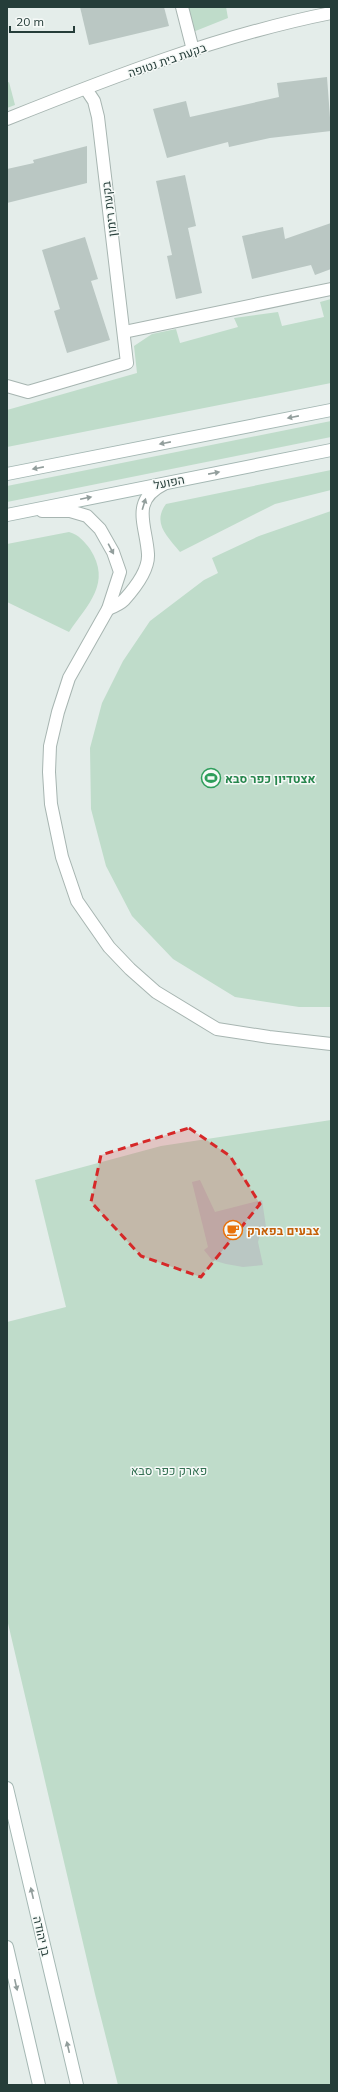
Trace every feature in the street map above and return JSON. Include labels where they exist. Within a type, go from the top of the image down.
[{"type":"street","points":[[182,7],[193,50]]},
{"type":"street","name":"בקעת בית נטופה","points":[[7,119],[193,50],[292,21],[331,13]]},
{"type":"street","name":"בקעת רימון","points":[[7,386],[28,392],[127,363],[98,117],[94,101],[86,89]]},
{"type":"street","points":[[124,332],[331,289]]},
{"type":"street","points":[[7,474],[331,410]]},
{"type":"street","name":"הפועל","points":[[7,515],[331,450]]},
{"type":"street","points":[[108,609],[123,601],[145,570],[148,555],[142,509],[146,498],[153,490],[167,482]]},
{"type":"street","points":[[20,512],[70,511],[86,516],[100,530],[113,552],[120,572],[108,609],[69,678],[58,712],[50,746],[49,772],[51,804],[62,857],[77,901],[109,947],[130,969],[156,992],[217,1029],[269,1038],[331,1044]]},
{"type":"street","name":"בן יהודה","points":[[7,1788],[77,2085]]},
{"type":"street","points":[[7,1947],[39,2085]]},
{"type":"highlighted area","points":[[189,1128],[230,1156],[260,1204],[201,1277],[141,1256],[91,1202],[101,1155]]},
{"type":"green space","points":[[186,7],[226,7],[228,18],[193,32]]},
{"type":"green space","points":[[9,82],[15,105],[7,108],[7,83]]},
{"type":"green space","points":[[331,299],[331,383],[7,447],[7,410],[137,373],[134,346],[152,334],[176,329],[180,343],[238,327],[234,318],[278,312],[282,326],[324,317],[320,302]]},
{"type":"green space","points":[[331,421],[331,437],[7,502],[7,486]]},
{"type":"green space","points":[[331,470],[331,490],[275,504],[180,552],[166,535],[161,523],[160,517],[166,504]]},
{"type":"green space","name":"אצטדיון כפר סבא","points":[[331,511],[331,1007],[299,1007],[235,997],[173,959],[132,916],[106,866],[91,809],[90,748],[102,703],[123,661],[150,621],[204,580],[218,573],[212,558],[259,536]]},
{"type":"green space","points":[[69,532],[76,535],[86,543],[96,561],[99,572],[95,593],[69,632],[7,602],[7,544]]},
{"type":"green space","name":"פארק כפר סבא","points":[[331,1120],[331,2085],[118,2085],[95,1994],[7,1619],[7,1322],[66,1307],[35,1180],[161,1146]]},
{"type":"building","points":[[80,7],[164,7],[169,26],[89,45]]},
{"type":"building","points":[[327,77],[331,131],[270,138],[229,147],[228,142],[167,158],[153,109],[186,101],[190,117],[279,97],[277,83]]},
{"type":"building","points":[[87,146],[87,183],[7,203],[7,169],[34,163],[33,160]]},
{"type":"building","points":[[185,175],[196,226],[188,228],[202,293],[176,299],[167,256],[172,255],[156,181]]},
{"type":"building","points":[[331,223],[331,269],[315,275],[311,265],[252,279],[242,236],[283,227],[285,239]]},
{"type":"building","points":[[85,237],[98,279],[91,281],[110,340],[67,353],[54,311],[60,309],[42,250]]},
{"type":"building","name":"צבעים בפארק","points":[[200,1180],[215,1212],[262,1200],[266,1227],[261,1232],[258,1242],[263,1265],[243,1267],[226,1264],[212,1260],[204,1250],[208,1247],[192,1182]]},
{"type":"place","name":"אצטדיון כפר סבא","points":[[211,778]]},
{"type":"place","name":"צבעים בפארק","points":[[233,1230]]}]
